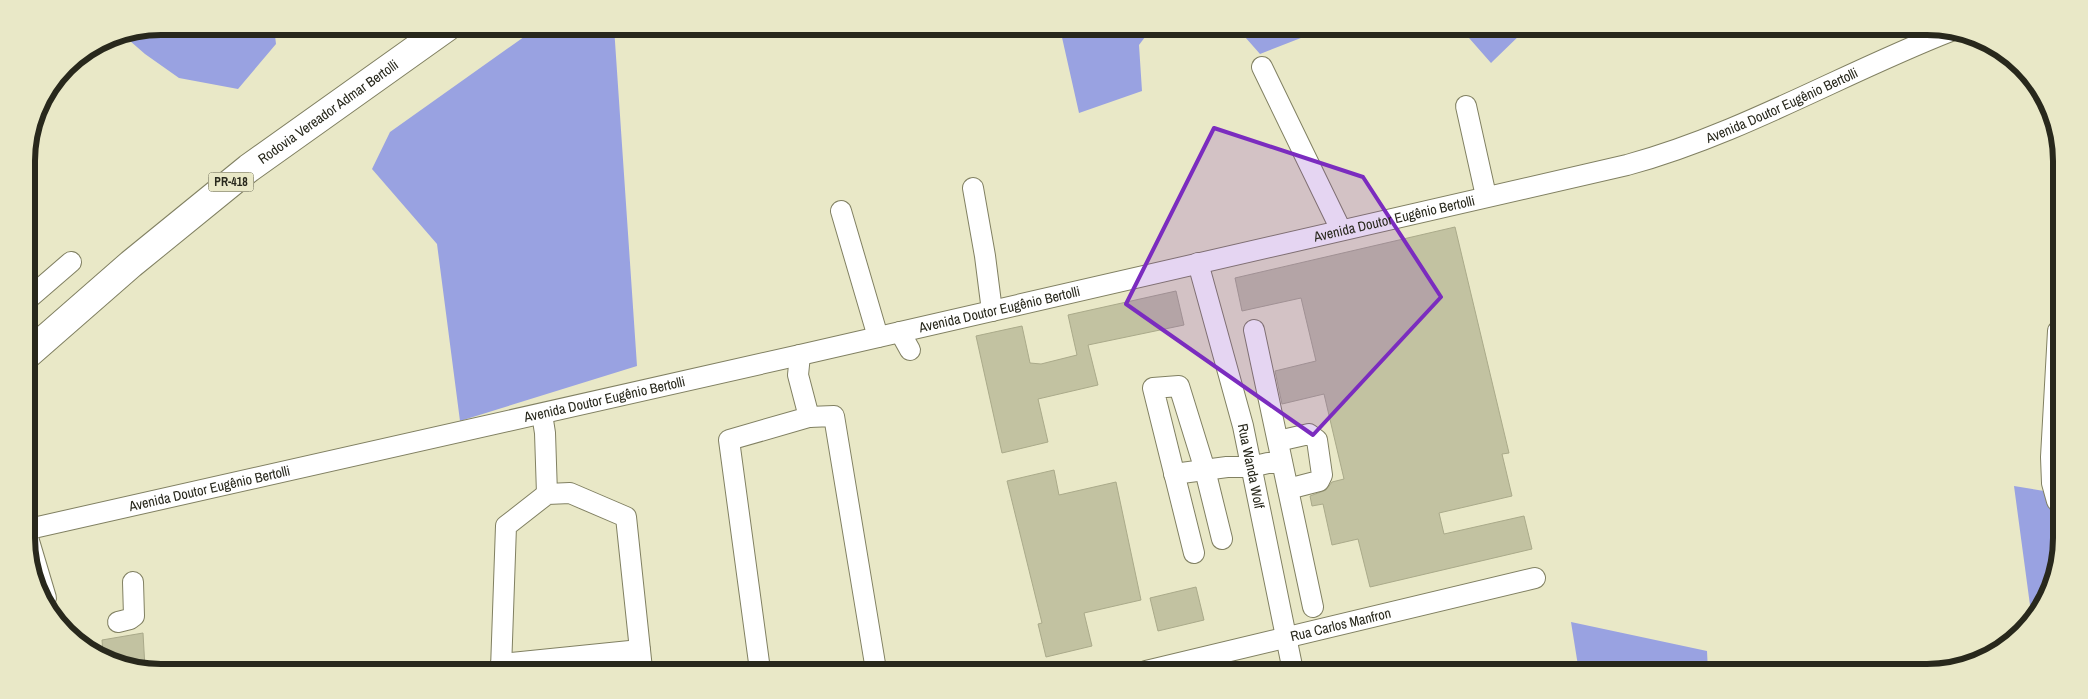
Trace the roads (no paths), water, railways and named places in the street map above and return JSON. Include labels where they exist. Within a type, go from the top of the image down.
[{"type":"highway","name":"Rodovia Vereador Admar Bertolli","points":[[35,348],[131,264],[249,168],[437,35]]},
{"type":"street","name":"Avenida Doutor Eugênio Bertolli","points":[[35,527],[542,414],[1627,164],[1695,144],[1912,46],[1939,36]]},
{"type":"street","points":[[1262,67],[1341,230]]},
{"type":"street","points":[[1466,106],[1486,196]]},
{"type":"street","points":[[973,188],[992,311]]},
{"type":"street","points":[[841,211],[878,337]]},
{"type":"street","points":[[35,293],[71,262]]},
{"type":"street","name":"Rua Wanda Wolf","points":[[1198,263],[1243,426],[1292,664]]},
{"type":"street","points":[[1254,330],[1313,607]]},
{"type":"street","points":[[900,332],[910,350]]},
{"type":"street","points":[[800,355],[798,375],[809,417]]},
{"type":"street","points":[[1194,553],[1153,388],[1179,386],[1205,470],[1222,539]]},
{"type":"street","points":[[542,414],[545,433],[547,494]]},
{"type":"street","points":[[759,664],[729,440],[809,417],[834,416],[875,664]]},
{"type":"street","points":[[2053,421],[2051,457],[2053,487]]},
{"type":"street","points":[[1278,440],[1309,434],[1317,440],[1322,475],[1318,481],[1288,489]]},
{"type":"street","points":[[1174,474],[1282,463]]},
{"type":"street","points":[[501,664],[506,526],[547,494],[570,493],[626,517],[641,660],[548,664]]},
{"type":"street","name":"Rua Carlos Manfron","points":[[1171,664],[1535,578]]},
{"type":"street","points":[[118,622],[130,620],[134,616],[133,582]]}]
